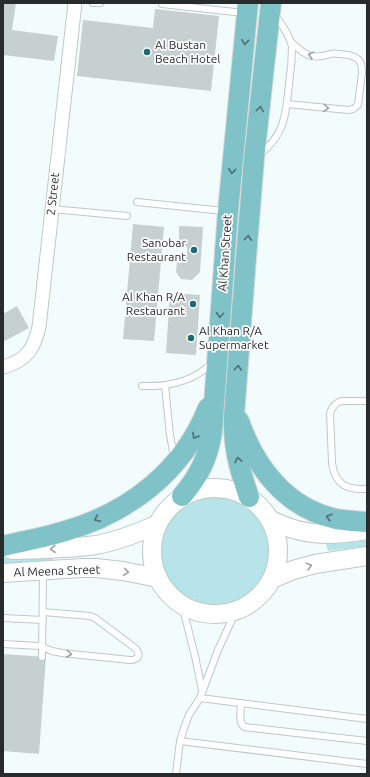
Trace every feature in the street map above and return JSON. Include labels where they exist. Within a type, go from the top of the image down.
[{"type":"main road","name":"Al Khan Street","points":[[249,497],[238,463],[234,428],[254,159],[270,6]]},
{"type":"main road","name":"Al Khan Street","points":[[182,496],[197,477],[207,455],[212,432],[216,359],[228,211],[248,8]]},
{"type":"main road","points":[[3,546],[79,527],[104,516],[139,496],[160,479],[176,463],[190,444],[208,408],[215,387]]},
{"type":"main road","points":[[235,407],[253,454],[267,474],[288,496],[312,510],[329,517],[367,522]]},
{"type":"main road","points":[[216,487],[233,490],[249,497],[262,507],[271,520],[276,532],[279,545],[278,562],[272,579],[257,599],[236,611],[222,614],[209,614],[182,605],[169,594],[163,586],[158,578],[154,565],[152,542],[158,524],[168,508],[174,502],[182,496],[198,489],[216,487]]},
{"type":"main road","points":[[271,520],[292,530],[315,534],[338,534],[367,530]]},
{"type":"main road","name":"Al Meena Street","points":[[3,550],[64,548],[97,544],[128,536],[158,524]]},
{"type":"main road","points":[[272,579],[293,570],[315,564],[367,556]]},
{"type":"main road","name":"Al Meena Street","points":[[3,573],[96,568],[123,571],[158,578]]},
{"type":"street","name":"2 Street","points":[[3,368],[22,359],[30,350],[36,339],[39,327],[75,3]]},
{"type":"lane","points":[[93,3],[100,3]]},
{"type":"lane","points":[[162,4],[248,8]]},
{"type":"lane","points":[[254,159],[271,144],[277,136],[284,120],[287,104],[292,43],[288,33],[270,6]]},
{"type":"lane","points":[[287,104],[348,110],[354,109],[358,105],[362,73],[362,68],[359,61],[349,54],[333,54],[320,57],[313,56],[306,54],[292,43]]},
{"type":"lane","points":[[136,202],[228,211]]},
{"type":"lane","points":[[52,209],[128,216]]},
{"type":"lane","points":[[142,386],[165,385],[181,382],[197,375],[216,359]]},
{"type":"lane","points":[[165,385],[170,435],[176,463]]},
{"type":"lane","points":[[367,400],[338,402],[332,406],[330,413],[332,463],[335,476],[340,482],[351,489],[367,489]]},
{"type":"lane","points":[[42,657],[43,571]]},
{"type":"lane","points":[[182,605],[194,651],[201,694]]},
{"type":"lane","points":[[176,774],[180,741],[184,728],[189,715],[201,694],[218,650],[236,611]]},
{"type":"lane","points":[[3,644],[43,647],[57,653],[130,660],[137,658],[139,654],[136,648],[95,618],[90,616],[43,612]]},
{"type":"lane","points":[[3,618],[43,620]]},
{"type":"lane","points":[[201,694],[241,703],[367,719]]},
{"type":"lane","points":[[241,703],[240,724],[244,727],[367,741]]},
{"type":"lane","points":[[180,741],[367,764]]},
{"type":"shaded area","points":[[215,497],[236,501],[253,513],[265,530],[269,551],[265,572],[253,589],[236,601],[215,605],[194,601],[177,589],[165,572],[161,551],[165,530],[177,513],[194,501]]},
{"type":"shaded area","points":[[367,538],[367,546],[328,551],[326,544]]},
{"type":"shaded area","points":[[53,556],[53,562],[3,564],[3,558]]},
{"type":"building","points":[[3,3],[16,3],[12,30],[58,36],[54,61],[3,55]]},
{"type":"building","name":"Al Bustan Beach Hotel","points":[[155,9],[219,16],[211,91],[77,76],[83,20],[153,28]]},
{"type":"building","points":[[133,224],[164,227],[154,341],[123,339]]},
{"type":"building","name":"Sanobar Restaurant","points":[[179,226],[203,227],[200,272],[192,280],[181,279],[176,272],[177,261],[187,253],[187,247],[179,239]]},
{"type":"building","points":[[170,293],[200,295],[196,355],[166,353]]},
{"type":"building","points":[[17,306],[29,328],[3,342],[3,314]]},
{"type":"building","points":[[3,654],[46,657],[39,754],[3,751]]},
{"type":"place","name":"Al Bustan Beach Hotel","points":[[147,52]]},
{"type":"place","name":"Sanobar Restaurant","points":[[194,250]]},
{"type":"place","name":"Al Khan R/A Restaurant","points":[[193,304]]},
{"type":"place","name":"Al Khan R/A Supermarket","points":[[191,338]]}]
